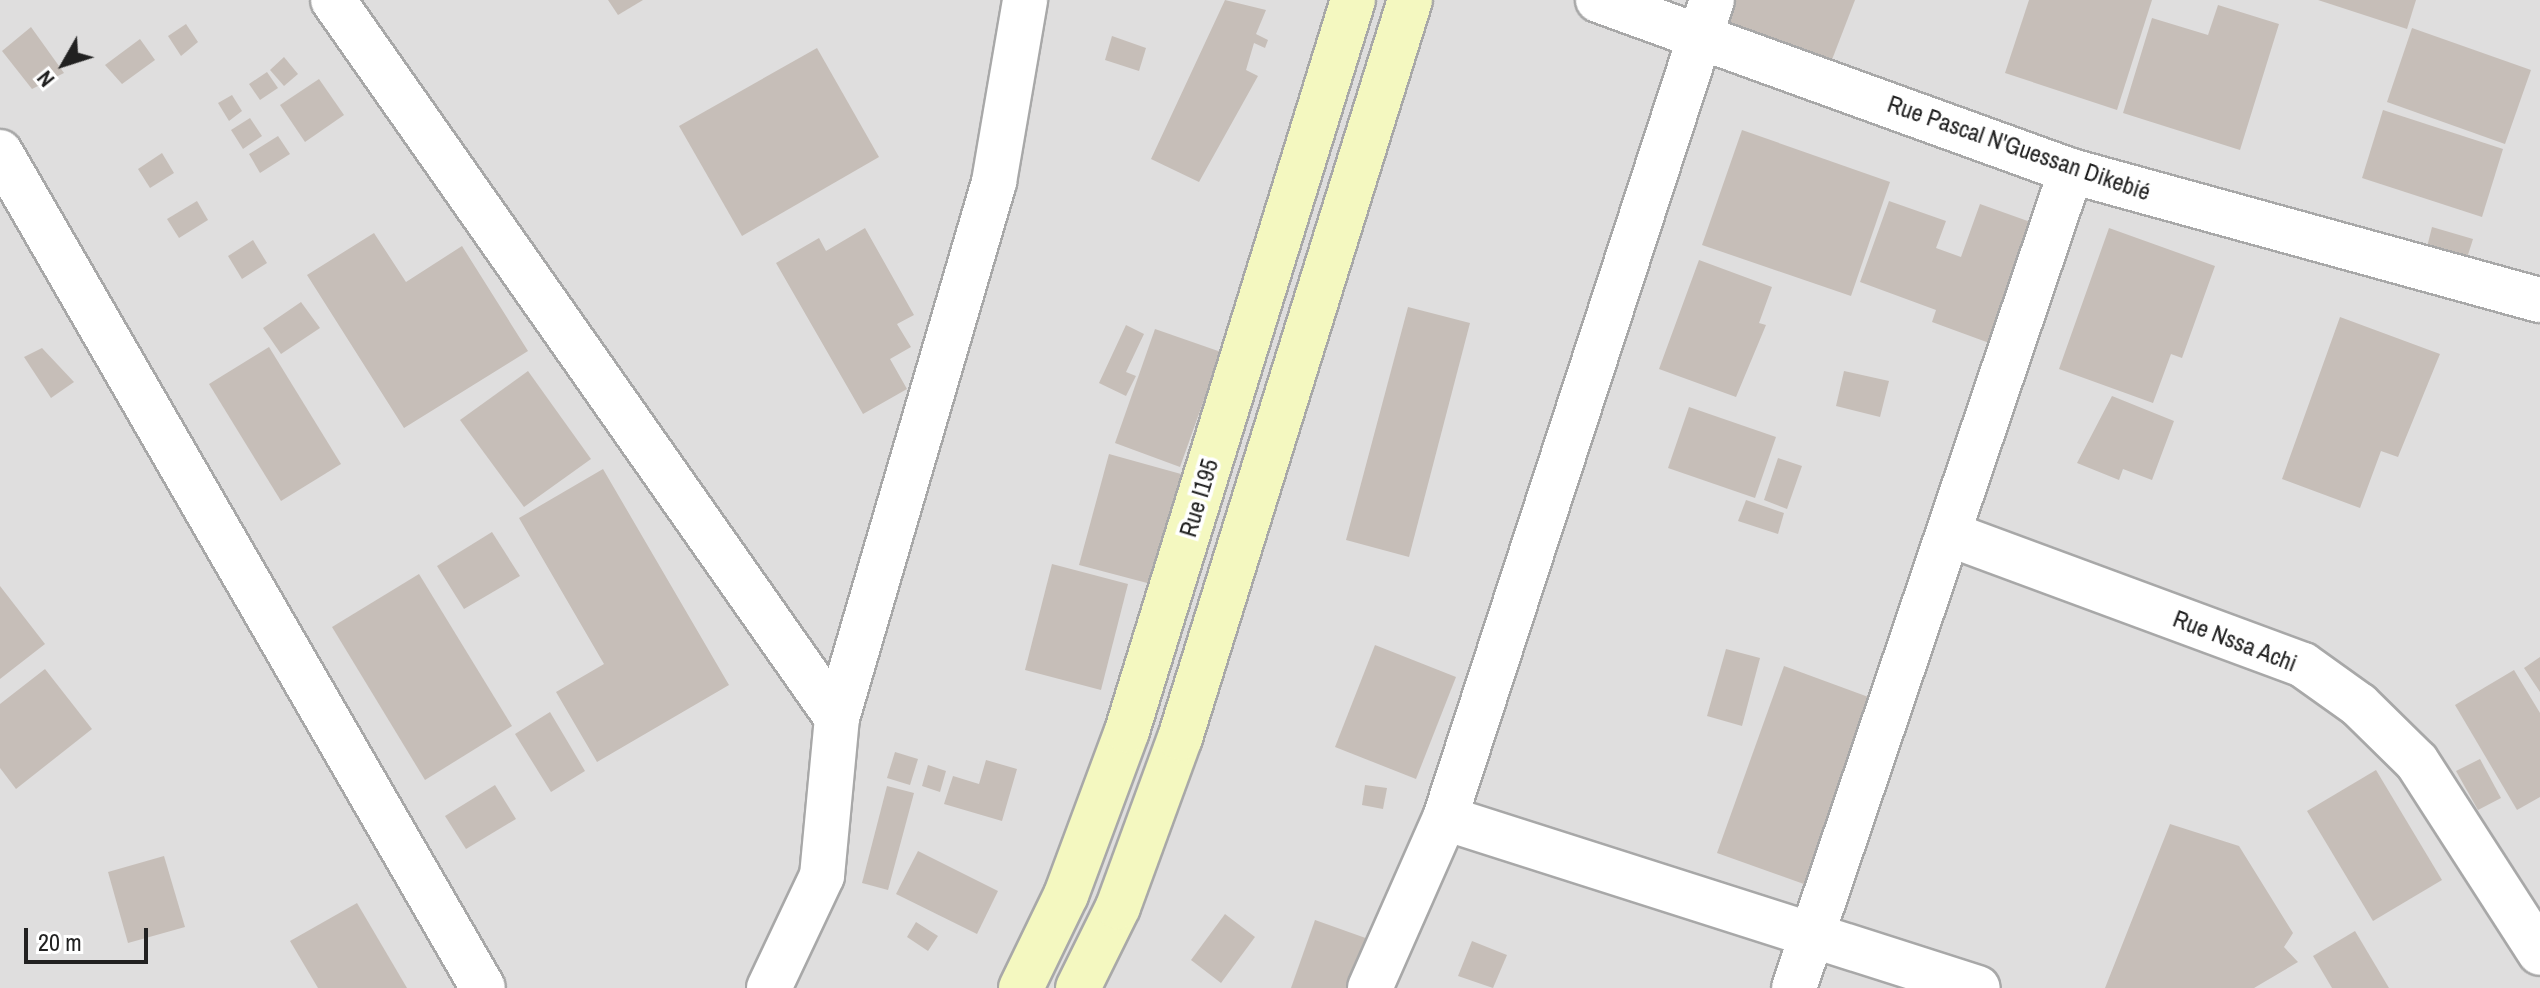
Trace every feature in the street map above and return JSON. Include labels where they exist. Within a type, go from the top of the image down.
[{"type":"main road","name":"Rue I195","points":[[1021,988],[1066,895],[1127,731],[1353,0]]},
{"type":"main road","points":[[1078,988],[1118,907],[1180,738],[1410,0]]},
{"type":"street","points":[[333,0],[837,718]]},
{"type":"street","points":[[769,988],[822,876],[837,718],[994,182],[1025,0]]},
{"type":"street","name":"Rue Pascal N'Guessan Dikebié","points":[[1598,0],[1706,18],[2071,171],[2540,300]]},
{"type":"street","points":[[1370,988],[1445,818],[1706,18]]},
{"type":"street","points":[[0,152],[483,988]]},
{"type":"street","points":[[1794,988],[2071,171]]},
{"type":"street","name":"Rue Nssa Achi","points":[[1949,534],[2303,665],[2337,689],[2417,762],[2540,953]]},
{"type":"street","points":[[1445,818],[1978,988]]},
{"type":"shaded area","points":[[0,0],[2540,0],[2540,988],[0,988]]},
{"type":"building","points":[[608,0],[643,0],[618,15]]},
{"type":"building","points":[[1225,0],[1266,10],[1256,34],[1268,40],[1265,48],[1254,43],[1246,70],[1258,76],[1199,182],[1151,159]]},
{"type":"building","points":[[1724,0],[1855,0],[1828,70],[1714,26]]},
{"type":"building","points":[[2029,0],[2152,0],[2117,110],[2005,73]]},
{"type":"building","points":[[2318,0],[2416,0],[2407,29]]},
{"type":"building","points":[[2218,5],[2279,24],[2240,150],[2123,113],[2152,18],[2208,35]]},
{"type":"building","points":[[186,24],[198,42],[181,56],[168,36]]},
{"type":"building","points":[[31,27],[64,73],[32,89],[2,51]]},
{"type":"building","points":[[2412,28],[2531,70],[2505,144],[2387,102]]},
{"type":"building","points":[[1112,36],[1146,48],[1139,71],[1105,60]]},
{"type":"building","points":[[140,39],[155,60],[122,84],[105,65]]},
{"type":"building","points":[[817,48],[879,157],[742,236],[679,126]]},
{"type":"building","points":[[284,57],[298,74],[284,86],[270,70]]},
{"type":"building","points":[[267,72],[278,88],[260,100],[249,84]]},
{"type":"building","points":[[319,79],[344,115],[305,142],[280,105]]},
{"type":"building","points":[[232,95],[242,111],[229,121],[218,103]]},
{"type":"building","points":[[2383,110],[2503,149],[2482,217],[2362,178]]},
{"type":"building","points":[[250,118],[262,136],[243,149],[231,130]]},
{"type":"building","points":[[1742,130],[1890,182],[1851,296],[1702,245]]},
{"type":"building","points":[[278,136],[290,154],[260,173],[249,154]]},
{"type":"building","points":[[162,153],[174,173],[150,188],[138,169]]},
{"type":"building","points":[[197,201],[208,220],[179,238],[167,219]]},
{"type":"building","points":[[1889,201],[1946,221],[1936,248],[1961,257],[1980,204],[2036,224],[1992,344],[1932,322],[1936,310],[1860,282]]},
{"type":"building","points":[[2432,227],[2473,239],[2467,258],[2427,247]]},
{"type":"building","points":[[865,228],[914,315],[897,324],[911,347],[890,359],[907,389],[863,414],[776,263],[819,238],[826,251]]},
{"type":"building","points":[[2109,228],[2215,266],[2182,358],[2171,354],[2153,403],[2059,369]]},
{"type":"building","points":[[374,233],[406,282],[462,246],[528,351],[404,428],[307,275]]},
{"type":"building","points":[[253,240],[267,263],[242,279],[228,256]]},
{"type":"building","points":[[1699,260],[1772,287],[1759,323],[1766,325],[1736,397],[1659,369]]},
{"type":"building","points":[[301,302],[320,328],[281,354],[263,328]]},
{"type":"building","points":[[1408,307],[1470,323],[1409,557],[1346,540]]},
{"type":"building","points":[[2340,317],[2440,354],[2398,457],[2381,451],[2360,508],[2282,479]]},
{"type":"building","points":[[1126,325],[1144,334],[1126,372],[1136,376],[1126,396],[1099,383]]},
{"type":"building","points":[[1155,329],[1221,352],[1180,467],[1115,443]]},
{"type":"building","points":[[269,347],[341,464],[281,501],[209,384]]},
{"type":"building","points":[[42,348],[74,382],[51,398],[24,357]]},
{"type":"building","points":[[528,371],[591,459],[524,507],[460,420]]},
{"type":"building","points":[[1844,371],[1889,381],[1880,417],[1836,406]]},
{"type":"building","points":[[2112,396],[2174,421],[2152,480],[2123,469],[2119,480],[2077,463]]},
{"type":"building","points":[[1689,407],[1776,437],[1755,498],[1668,468]]},
{"type":"building","points":[[1109,454],[1181,474],[1151,584],[1079,565]]},
{"type":"building","points":[[1778,458],[1802,466],[1787,509],[1764,500]]},
{"type":"building","points":[[603,469],[729,685],[597,762],[556,692],[604,664],[519,518]]},
{"type":"building","points":[[1746,500],[1784,513],[1778,534],[1738,521]]},
{"type":"building","points":[[492,532],[520,576],[464,609],[437,566]]},
{"type":"building","points":[[1052,564],[1128,584],[1101,690],[1025,670]]},
{"type":"building","points":[[419,574],[512,726],[425,780],[332,627]]},
{"type":"building","points":[[0,586],[45,644],[0,679]]},
{"type":"building","points":[[1375,645],[1456,677],[1416,779],[1335,747]]},
{"type":"building","points":[[1726,649],[1760,658],[1742,726],[1707,716]]},
{"type":"building","points":[[2540,657],[2540,692],[2524,668]]},
{"type":"building","points":[[1784,666],[1882,702],[1815,888],[1717,853]]},
{"type":"building","points":[[45,669],[92,729],[16,789],[0,768],[0,704]]},
{"type":"building","points":[[2514,670],[2540,713],[2540,797],[2517,810],[2455,705]]},
{"type":"building","points":[[550,712],[585,771],[551,792],[515,734]]},
{"type":"building","points":[[895,752],[918,759],[910,785],[887,778]]},
{"type":"building","points":[[2480,759],[2501,798],[2478,810],[2456,771]]},
{"type":"building","points":[[986,760],[1017,769],[1002,821],[944,804],[953,776],[979,784]]},
{"type":"building","points":[[928,765],[946,771],[940,792],[922,786]]},
{"type":"building","points":[[2376,770],[2442,880],[2373,921],[2307,811]]},
{"type":"building","points":[[495,785],[516,819],[466,849],[445,816]]},
{"type":"building","points":[[1365,785],[1387,788],[1383,809],[1362,805]]},
{"type":"building","points":[[887,786],[914,793],[888,890],[862,883]]},
{"type":"building","points":[[2170,824],[2239,846],[2293,933],[2284,947],[2298,962],[2254,988],[2105,988]]},
{"type":"building","points":[[918,851],[998,891],[977,934],[896,894]]},
{"type":"building","points":[[164,856],[185,927],[128,943],[108,872]]},
{"type":"building","points":[[357,903],[407,988],[318,988],[290,941]]},
{"type":"building","points":[[1225,914],[1255,937],[1221,983],[1191,960]]},
{"type":"building","points":[[1315,920],[1374,941],[1357,988],[1291,988]]},
{"type":"building","points":[[916,922],[938,936],[928,951],[907,937]]},
{"type":"building","points":[[2355,931],[2389,988],[2332,988],[2313,956]]},
{"type":"building","points":[[1472,941],[1507,955],[1493,988],[1458,976]]}]
